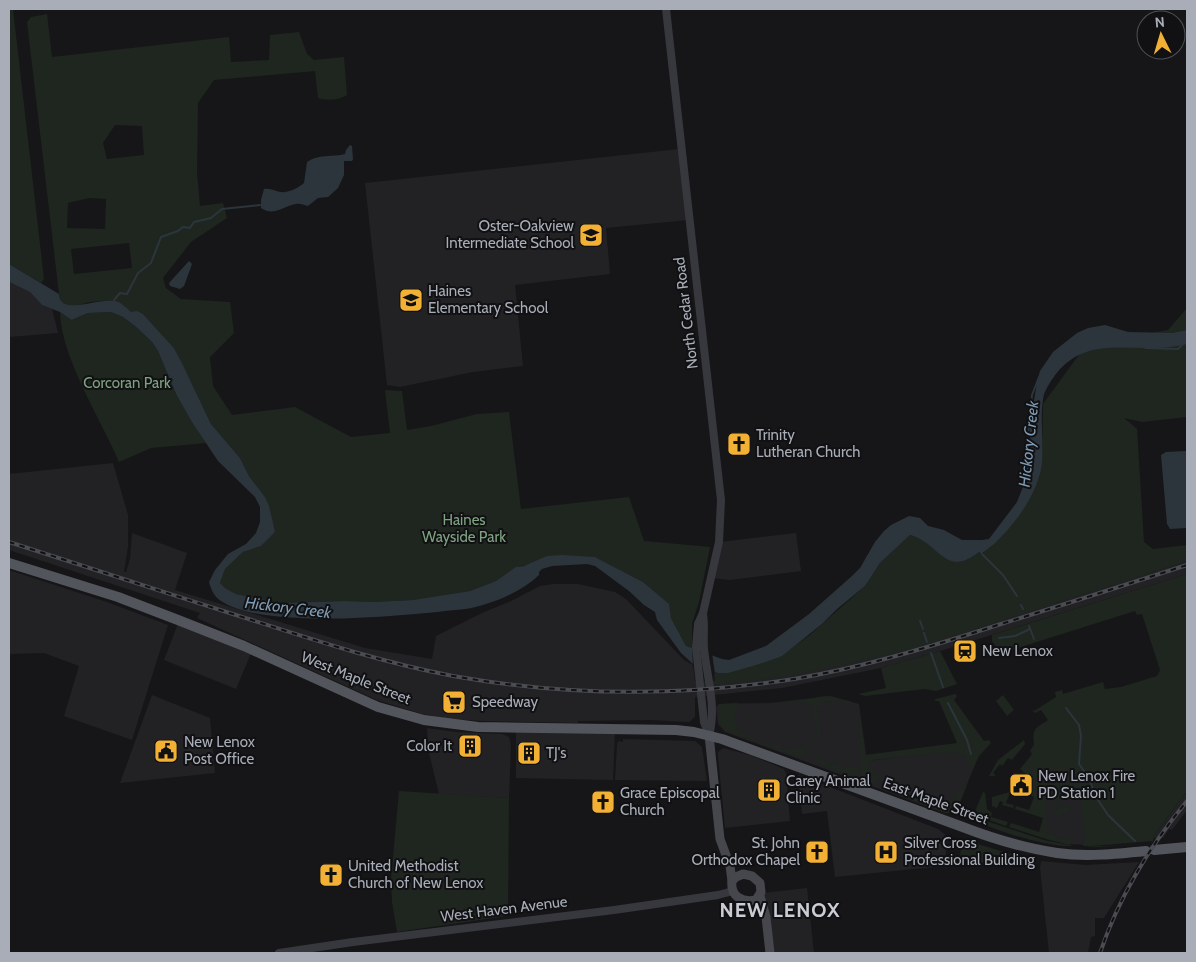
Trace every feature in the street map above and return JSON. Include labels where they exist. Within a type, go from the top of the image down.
[{"type":"main road","name":"West Maple Street","points":[[9,562],[118,597],[186,622],[240,644],[378,707],[424,720],[478,727],[676,730],[722,738],[808,770]]},
{"type":"main road","name":"North Cedar Road","points":[[709,735],[720,839],[730,866],[732,881]]},
{"type":"main road","name":"East Maple Street","points":[[808,770],[995,839],[1028,848],[1084,855],[1187,847]]},
{"type":"main road","points":[[730,866],[742,874],[752,876],[758,880],[762,888],[760,896],[770,953]]},
{"type":"main road","points":[[742,874],[736,876],[732,881],[733,891],[740,899],[751,901],[756,900],[760,896]]},
{"type":"main road","points":[[751,901],[764,911]]},
{"type":"street","name":"North Cedar Road","points":[[666,9],[721,500],[719,542],[703,614],[698,624],[704,679],[713,722],[709,735]]},
{"type":"street","name":"West Haven Avenue","points":[[279,953],[614,910],[718,895],[733,891]]},
{"type":"shaded area","points":[[679,149],[688,220],[606,228],[610,274],[515,285],[523,366],[473,372],[400,387],[387,385],[365,183]]},
{"type":"shaded area","points":[[9,282],[30,292],[42,305],[52,309],[58,333],[9,337]]},
{"type":"shaded area","points":[[113,463],[128,515],[128,547],[124,572],[126,572],[130,559],[132,533],[187,553],[175,590],[365,648],[432,659],[436,636],[540,586],[553,584],[578,584],[615,592],[626,599],[684,660],[693,665],[695,682],[715,681],[930,641],[1187,561],[1187,574],[881,668],[782,688],[695,697],[695,717],[689,722],[649,720],[578,721],[578,723],[451,719],[422,714],[377,700],[197,618],[200,613],[9,550],[9,474]]},
{"type":"shaded area","points":[[796,533],[801,571],[730,580],[711,578],[719,542]]},
{"type":"shaded area","points":[[9,570],[107,602],[168,625],[132,740],[64,716],[79,666],[44,653],[9,654]]},
{"type":"shaded area","points":[[179,621],[252,651],[236,689],[164,660]]},
{"type":"shaded area","points":[[152,695],[210,718],[215,773],[120,783]]},
{"type":"shaded area","points":[[831,696],[859,704],[867,761],[955,750],[967,755],[976,762],[958,807],[952,813],[945,813],[725,732],[718,724],[716,707],[719,704],[770,703]]},
{"type":"shaded area","points":[[427,728],[456,732],[502,734],[509,737],[511,745],[509,798],[439,794],[428,749]]},
{"type":"shaded area","points":[[516,730],[615,731],[613,780],[516,778]]},
{"type":"shaded area","points":[[623,739],[695,741],[702,747],[707,781],[615,780],[617,745],[618,741],[623,742]]},
{"type":"shaded area","points":[[723,748],[750,755],[784,769],[790,821],[725,828],[718,756],[718,752]]},
{"type":"shaded area","points":[[799,775],[938,829],[948,837],[944,866],[835,877],[827,811],[802,814]]},
{"type":"shaded area","points":[[1081,791],[1087,845],[1066,844],[1047,839],[1042,797]]},
{"type":"shaded area","points":[[1187,791],[1187,810],[1172,830],[1169,829],[1163,838],[1154,838],[1155,834]]},
{"type":"shaded area","points":[[1041,861],[1085,865],[1139,862],[1104,918],[1095,918],[1095,936],[1091,937],[1088,953],[1049,953],[1040,868]]},
{"type":"shaded area","points":[[807,888],[814,953],[770,953],[763,893]]},
{"type":"green space","points":[[9,9],[13,9],[44,279],[41,283],[9,264]]},
{"type":"green space","name":"Haines Wayside Park","points":[[47,14],[52,57],[229,37],[231,62],[269,60],[270,35],[299,32],[307,54],[314,60],[344,57],[347,95],[341,98],[329,100],[318,98],[315,71],[214,80],[198,103],[197,172],[200,206],[223,203],[227,218],[191,242],[163,278],[166,288],[181,299],[230,302],[234,333],[210,357],[213,386],[232,415],[295,407],[351,437],[390,433],[385,390],[402,391],[407,430],[477,414],[509,412],[521,509],[629,497],[644,541],[710,547],[699,602],[692,624],[692,649],[686,646],[671,618],[668,604],[643,582],[595,557],[520,566],[496,581],[470,591],[413,600],[281,603],[236,594],[225,588],[220,583],[225,569],[243,552],[261,546],[275,532],[265,497],[249,476],[240,458],[211,424],[174,348],[143,314],[131,312],[114,300],[90,302],[74,306],[61,302],[27,22],[31,17]],"holes":[[[115,125],[142,126],[144,155],[107,159],[103,143]],[[89,198],[106,199],[105,229],[67,228],[68,203]],[[129,243],[132,268],[74,274],[71,249]]]},
{"type":"green space","points":[[1187,308],[1187,417],[1142,422],[1124,418],[1137,429],[1144,542],[1153,549],[1187,545],[1187,561],[913,649],[788,676],[715,685],[714,671],[718,673],[763,663],[782,655],[811,634],[865,586],[880,563],[910,535],[920,539],[950,561],[958,562],[968,559],[979,552],[983,554],[986,549],[991,547],[1042,463],[1043,404],[1086,345],[1168,330]]},
{"type":"green space","name":"Corcoran Park","points":[[60,312],[73,320],[88,313],[111,312],[123,317],[135,326],[152,342],[158,351],[176,394],[206,443],[151,448],[119,462],[74,368],[62,330]]},
{"type":"green space","points":[[1187,574],[1187,791],[1155,834],[1153,841],[1091,846],[1151,843],[1099,847],[1083,846],[1085,835],[1081,803],[1076,794],[1060,801],[1045,800],[1045,804],[1049,805],[1045,808],[1048,835],[1053,833],[1057,838],[1070,839],[1070,845],[1009,827],[1011,823],[1039,832],[1043,818],[1015,809],[1016,806],[1029,810],[1034,797],[1028,794],[1029,780],[1020,769],[1032,754],[1030,751],[1034,744],[1035,729],[1048,720],[1041,710],[1035,713],[1030,709],[1034,711],[1056,697],[1055,692],[1062,690],[1063,694],[1103,682],[1105,689],[1121,687],[1157,676],[1160,670],[1142,614],[1137,615],[1135,611],[1005,652],[1006,656],[1003,657],[992,641],[992,635]]},
{"type":"green space","points":[[940,651],[957,684],[936,691],[925,689],[865,696],[858,694],[886,688],[881,668]]},
{"type":"green space","points":[[955,694],[957,696],[954,700],[984,741],[989,740],[991,743],[979,756],[972,771],[968,771],[972,768],[969,767],[970,762],[965,760],[966,756],[955,752],[953,755],[946,752],[873,760],[868,763],[869,770],[874,770],[873,774],[875,775],[877,771],[879,775],[877,781],[862,779],[858,704],[865,755],[957,743],[939,701],[934,701]]},
{"type":"green space","points":[[1003,695],[1014,710],[1007,716],[996,701]]},
{"type":"green space","points":[[825,696],[849,701],[850,704],[844,705],[842,700],[821,702],[821,706],[816,707],[819,720],[819,739],[813,739],[817,736],[816,721],[814,719],[811,721],[815,718],[815,714],[813,712],[810,713],[815,710],[813,703],[809,705],[805,702],[780,704]]},
{"type":"green space","points":[[736,703],[740,707],[735,708],[737,731],[757,739],[756,741],[725,730],[719,722],[719,704]]},
{"type":"green space","points":[[1024,740],[1025,744],[1012,760],[1008,758],[993,773],[996,775],[989,776],[998,760]]},
{"type":"green space","points":[[765,742],[781,746],[782,750],[803,748],[804,744],[805,757],[785,753],[764,744]]},
{"type":"green space","points":[[823,751],[825,753],[820,755],[821,761],[831,765],[839,764],[840,769],[855,767],[855,763],[857,763],[857,777],[817,763],[817,756]]},
{"type":"green space","points":[[892,777],[891,781],[909,788],[912,785],[912,790],[932,797],[935,793],[935,798],[952,805],[960,790],[966,787],[958,807],[954,811],[884,784],[886,778]]},
{"type":"green space","points":[[884,786],[952,813],[945,813],[888,791]]},
{"type":"green space","points":[[399,791],[509,798],[507,916],[397,932],[392,902],[391,879]]},
{"type":"green space","points":[[983,792],[985,793],[987,809],[992,813],[991,817],[1008,822],[1006,826],[986,819],[977,813],[976,809]]},
{"type":"green space","points":[[1010,792],[1006,803],[1014,805],[1013,808],[1002,805],[1003,802],[1000,801],[997,808],[992,806],[992,797]]},
{"type":"green space","points":[[1069,805],[1070,812],[1057,816],[1058,824],[1056,809]]},
{"type":"green space","points":[[979,817],[1044,840],[1073,846],[1039,842],[1012,835],[978,822],[977,819]]},
{"type":"green space","points":[[968,841],[1027,859],[964,865],[960,858],[960,852],[963,844]]},
{"type":"water","points":[[350,145],[352,146],[353,159],[352,161],[344,161],[344,175],[338,188],[328,197],[318,198],[308,206],[297,204],[274,211],[261,208],[264,189],[283,192],[296,188],[304,183],[307,162],[311,159],[345,154]]},
{"type":"water","points":[[189,261],[192,264],[184,286],[180,289],[170,286],[169,283]]},
{"type":"water","points":[[9,264],[59,294],[61,301],[65,304],[78,305],[115,301],[131,312],[137,311],[143,314],[174,348],[211,424],[240,458],[249,476],[265,497],[275,532],[261,546],[243,552],[225,569],[220,583],[225,588],[236,594],[281,603],[413,600],[470,591],[496,581],[516,567],[524,566],[547,556],[595,557],[643,582],[669,604],[671,618],[686,646],[729,660],[766,646],[809,614],[860,568],[875,542],[884,531],[891,525],[909,516],[920,518],[928,526],[944,530],[962,540],[989,539],[1017,502],[1023,487],[1030,452],[1030,425],[1040,371],[1053,352],[1077,333],[1088,328],[1105,325],[1128,332],[1173,333],[1187,330],[1187,344],[1166,347],[1107,348],[1089,351],[1072,359],[1057,372],[1044,394],[1042,411],[1042,463],[1036,486],[1018,517],[1002,536],[982,554],[979,552],[968,559],[958,562],[950,561],[920,539],[910,535],[880,563],[865,586],[782,656],[728,673],[718,673],[693,664],[681,653],[657,620],[655,612],[595,566],[587,564],[552,566],[542,569],[539,575],[524,587],[504,597],[474,607],[440,612],[339,619],[303,618],[270,616],[242,610],[221,601],[215,595],[209,582],[215,570],[228,554],[246,544],[256,533],[260,522],[260,507],[255,497],[218,461],[192,422],[176,394],[158,351],[152,342],[123,317],[111,312],[88,313],[72,320],[60,312],[42,305],[30,292],[9,282]]},
{"type":"water","points":[[1186,451],[1187,528],[1170,529],[1167,524],[1161,455],[1166,452]]},
{"type":"pier","points":[[692,646],[712,653],[715,674],[693,667]]},
{"type":"waterway","points":[[114,300],[120,293],[127,294],[138,273],[151,263],[161,237],[178,231],[183,227],[190,228],[194,222],[211,218],[222,209],[260,205]]},
{"type":"waterway","name":"Hickory Creek","points":[[1141,346],[1146,348],[1178,349],[1187,340]]},
{"type":"waterway","name":"Hickory Creek","points":[[1027,466],[1032,395],[1039,377]]},
{"type":"waterway","points":[[982,554],[1003,575],[1017,596]]},
{"type":"waterway","points":[[1021,605],[1023,609]]},
{"type":"waterway","points":[[920,621],[923,629]]},
{"type":"waterway","points":[[1029,626],[1034,639]]},
{"type":"waterway","points":[[999,638],[1015,636],[1030,629]]},
{"type":"waterway","points":[[924,633],[927,642]]},
{"type":"waterway","points":[[931,653],[943,687]]},
{"type":"waterway","points":[[948,703],[967,740],[971,754]]},
{"type":"waterway","points":[[1066,708],[1079,725],[1081,736],[1079,764],[1089,778],[1096,797],[1108,815],[1135,841]]},
{"type":"railway","points":[[9,542],[317,641],[398,664],[495,683],[624,692],[709,689],[752,685],[847,668],[950,640],[1187,565]]},
{"type":"railway","points":[[1100,953],[1116,912],[1136,873],[1160,836],[1187,801]]},
{"type":"place","name":"Oster-Oakview Intermediate School","points":[[591,235]]},
{"type":"place","name":"Haines Elementary School","points":[[411,300]]},
{"type":"place","name":"Trinity Lutheran Church","points":[[739,444]]},
{"type":"place","name":"New Lenox","points":[[965,651]]},
{"type":"place","name":"Speedway","points":[[454,702]]},
{"type":"place","name":"Color It","points":[[470,746]]},
{"type":"place","name":"New Lenox Post Office","points":[[166,751]]},
{"type":"place","name":"TJ's","points":[[529,753]]},
{"type":"place","name":"New Lenox Fire PD Station 1","points":[[1021,785]]},
{"type":"place","name":"Carey Animal Clinic","points":[[769,790]]},
{"type":"place","name":"Grace Episcopal Church","points":[[603,802]]},
{"type":"place","name":"St. John Orthodox Chapel","points":[[817,852]]},
{"type":"place","name":"Silver Cross Professional Building","points":[[886,852]]},
{"type":"place","name":"United Methodist Church of New Lenox","points":[[331,875]]},
{"type":"district","name":"NEW LENOX","points":[[780,910]]}]
